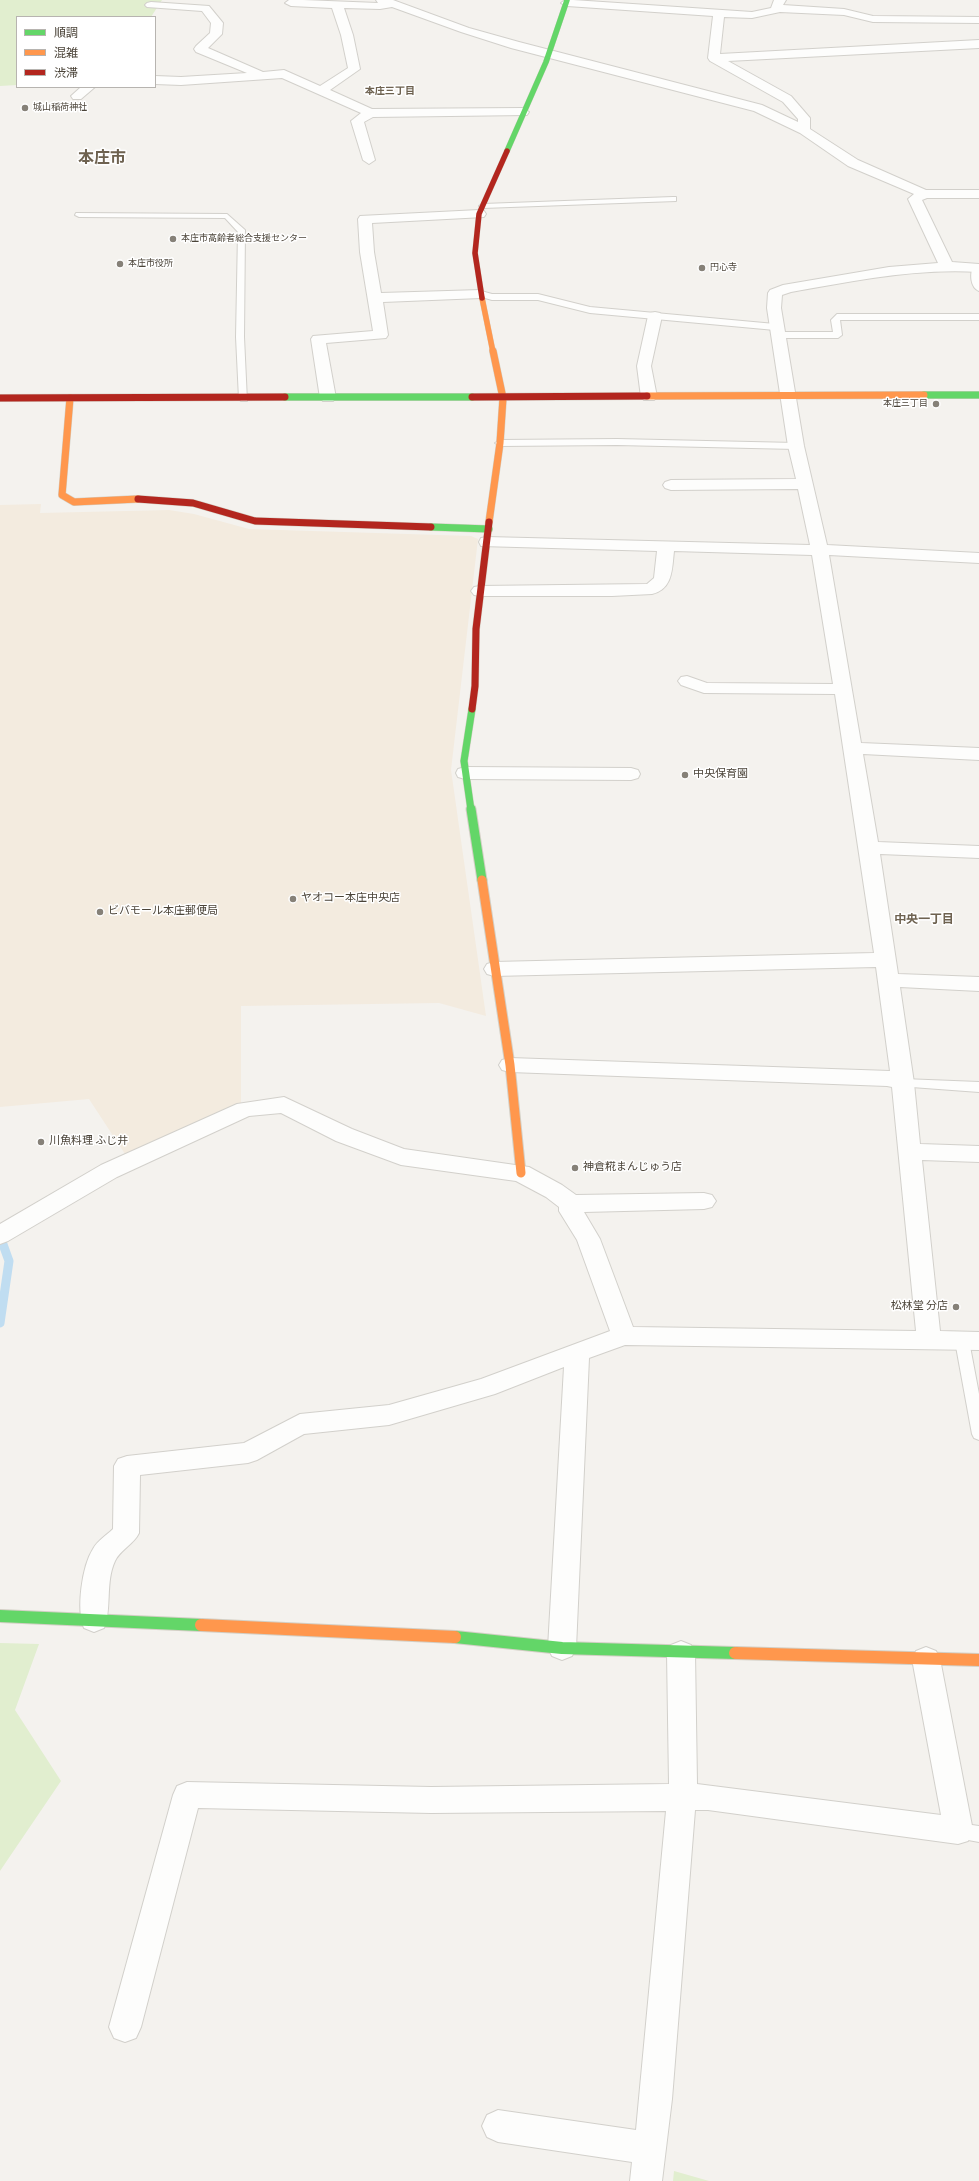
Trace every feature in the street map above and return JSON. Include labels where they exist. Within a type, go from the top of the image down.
[{"type":"street","points":[[521,1173],[510,1065],[494,969],[464,761],[475,686],[476,629],[500,443],[503,398],[481,294],[475,253],[481,210],[549,54],[567,1],[718,14],[752,15],[775,10],[778,4],[844,12],[873,19],[979,20]]},
{"type":"street","points":[[291,3],[380,6],[387,2],[465,30],[549,54],[758,108],[804,130],[853,163],[924,194],[979,194]]},
{"type":"street","points":[[151,5],[205,8],[217,23],[217,28],[216,34],[200,49],[264,76]]},
{"type":"street","points":[[321,91],[354,69],[347,35],[337,5]]},
{"type":"street","points":[[714,58],[718,14]]},
{"type":"street","points":[[714,58],[979,44]]},
{"type":"street","points":[[714,58],[787,99],[804,118],[804,130]]},
{"type":"street","points":[[156,80],[181,81],[284,74],[370,113],[524,112]]},
{"type":"street","points":[[77,96],[88,88]]},
{"type":"street","points":[[369,160],[357,121],[370,113]]},
{"type":"street","points":[[924,194],[915,199],[947,266]]},
{"type":"street","points":[[328,398],[318,340],[381,335],[365,230],[365,219],[481,210]]},
{"type":"street","points":[[929,1341],[903,1083],[869,848],[820,550],[796,446],[789,397],[776,331],[775,293],[788,288],[889,271],[947,266],[978,268]]},
{"type":"street","points":[[375,298],[481,294]]},
{"type":"street","points":[[648,397],[644,366],[654,316]]},
{"type":"street","points":[[0,398],[244,399],[979,395]]},
{"type":"street","points":[[70,398],[62,494],[66,499],[74,502],[164,500],[186,502],[235,517],[255,520],[666,547],[820,550],[979,558]]},
{"type":"street","points":[[671,485],[805,484]]},
{"type":"street","points":[[480,591],[612,591],[652,589],[662,580],[666,547]]},
{"type":"street","points":[[687,681],[704,688],[842,689]]},
{"type":"street","points":[[852,748],[979,754]]},
{"type":"street","points":[[465,772],[631,774]]},
{"type":"street","points":[[869,848],[979,852]]},
{"type":"street","points":[[494,969],[886,970],[979,984]]},
{"type":"street","points":[[510,1065],[888,1078],[903,1083]]},
{"type":"street","points":[[0,1235],[109,1171],[245,1109],[284,1105],[344,1136],[401,1156],[521,1173],[554,1191],[571,1204],[704,1201]]},
{"type":"street","points":[[910,1152],[979,1154]]},
{"type":"street","points":[[571,1204],[571,1210],[588,1239],[624,1336]]},
{"type":"street","points":[[94,1620],[94,1594],[103,1555],[126,1534],[127,1466],[248,1453],[300,1424],[389,1415],[486,1387],[577,1352],[624,1336],[971,1341]]},
{"type":"street","points":[[562,1648],[577,1352]]},
{"type":"street","points":[[0,1616],[446,1636],[562,1648],[681,1653],[979,1660]]},
{"type":"street","points":[[646,2181],[656,2099],[683,1785],[681,1653]]},
{"type":"street","points":[[125,2027],[188,1795],[431,1800],[708,1797],[968,1833],[926,1659]]},
{"type":"street","points":[[498,2126],[650,2148]]},
{"type":"lane","points":[[481,210],[674,199]]},
{"type":"lane","points":[[79,215],[227,216],[242,232],[240,337],[244,399]]},
{"type":"lane","points":[[978,268],[975,278],[979,288]]},
{"type":"lane","points":[[481,294],[492,297],[538,297],[590,310],[654,316],[776,331],[838,334],[835,320],[837,317],[979,317]]},
{"type":"lane","points":[[500,443],[617,442],[796,446]]},
{"type":"lane","points":[[903,1083],[979,1087]]},
{"type":"lane","points":[[971,1341],[979,1434]]},
{"type":"shaded area","points":[[41,504],[40,513],[169,510],[194,514],[249,529],[471,536],[478,539],[451,770],[486,1016],[439,1003],[241,1006],[241,1105],[125,1154],[89,1099],[0,1107],[0,505]]},
{"type":"green space","points":[[0,0],[162,0],[152,16],[16,16],[16,85],[0,86]]},
{"type":"green space","points":[[0,1643],[39,1644],[15,1710],[61,1781],[0,1871]]},
{"type":"green space","points":[[674,2171],[709,2181],[673,2181]]},
{"type":"waterway","points":[[0,1236],[9,1261],[0,1323]]},
{"type":"traffic: fast","points":[[507,151],[546,62],[567,0]]},
{"type":"traffic: fast","points":[[924,395],[979,395]]},
{"type":"traffic: fast","points":[[285,397],[472,397]]},
{"type":"traffic: fast","points":[[431,527],[489,529]]},
{"type":"traffic: fast","points":[[472,709],[464,761],[482,880]]},
{"type":"traffic: fast","points":[[0,1616],[201,1625]]},
{"type":"traffic: fast","points":[[455,1637],[562,1648],[735,1653]]},
{"type":"traffic: slow","points":[[482,298],[503,398],[500,443],[489,522]]},
{"type":"traffic: slow","points":[[647,396],[924,395]]},
{"type":"traffic: slow","points":[[70,398],[62,495],[74,502],[138,499]]},
{"type":"traffic: slow","points":[[482,880],[510,1065],[521,1173]]},
{"type":"traffic: slow","points":[[201,1625],[455,1637]]},
{"type":"traffic: slow","points":[[735,1653],[979,1660]]},
{"type":"traffic: jam","points":[[482,298],[475,253],[479,214],[507,151]]},
{"type":"traffic: jam","points":[[472,397],[647,396]]},
{"type":"traffic: jam","points":[[0,398],[285,397]]},
{"type":"traffic: jam","points":[[138,499],[193,503],[255,521],[431,527]]},
{"type":"traffic: jam","points":[[472,709],[475,686],[476,629],[489,522]]},
{"type":"place","name":"城山稲荷神社","points":[[25,108]]},
{"type":"place","name":"本庄市高齢者総合支援センター","points":[[173,239]]},
{"type":"place","name":"本庄市役所","points":[[120,264]]},
{"type":"place","name":"円心寺","points":[[702,268]]},
{"type":"place","name":"本庄三丁目","points":[[936,404]]},
{"type":"place","name":"中央保育園","points":[[685,775]]},
{"type":"place","name":"ヤオコー本庄中央店","points":[[293,899]]},
{"type":"place","name":"ビバモール本庄郵便局","points":[[100,912]]},
{"type":"place","name":"川魚料理 ふじ井","points":[[41,1142]]},
{"type":"place","name":"神倉糀まんじゅう店","points":[[575,1168]]},
{"type":"place","name":"松林堂 分店","points":[[956,1307]]},
{"type":"district","name":"本庄三丁目","points":[[390,92]]},
{"type":"district","name":"本庄市","points":[[102,159]]},
{"type":"district","name":"中央一丁目","points":[[924,920]]}]
